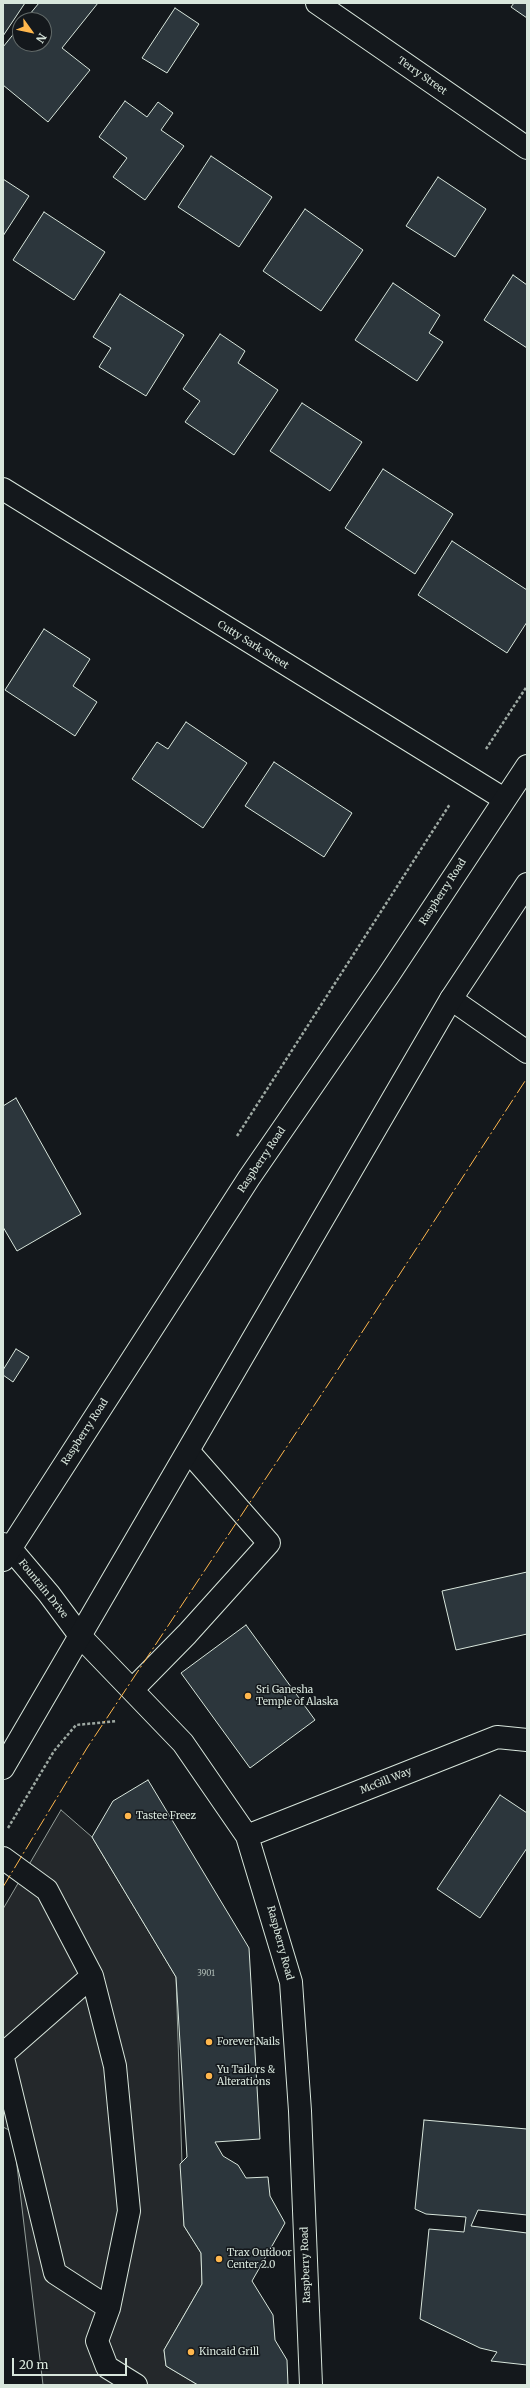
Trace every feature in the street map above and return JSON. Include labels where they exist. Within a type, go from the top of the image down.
[{"type":"street","name":"Terry Street","points":[[318,3],[527,148]]},
{"type":"street","name":"Cutty Sark Street","points":[[3,489],[467,779],[504,799]]},
{"type":"street","name":"Raspberry Road","points":[[5,1551],[249,1178],[388,976],[527,766]]},
{"type":"street","points":[[3,1768],[189,1452],[451,999],[527,884]]},
{"type":"street","points":[[451,999],[527,1052]]},
{"type":"street","points":[[132,1690],[187,1634],[269,1543],[189,1452]]},
{"type":"street","name":"Fountain Drive","points":[[5,1551],[49,1594],[81,1637]]},
{"type":"street","name":"Raspberry Road","points":[[81,1637],[183,1744],[247,1836],[291,1982],[300,2110],[311,2385]]},
{"type":"street","name":"McGill Way","points":[[247,1836],[498,1737],[527,1740]]},
{"type":"street","points":[[3,1858],[46,1890],[92,1976],[115,2066],[130,2211],[109,2308],[97,2341],[107,2367],[136,2385]]},
{"type":"street","points":[[3,2054],[92,1976]]},
{"type":"street","points":[[3,2058],[55,2272],[109,2308]]},
{"type":"path","points":[[232,1143],[527,686]]},
{"type":"path","points":[[7,1831],[54,1751],[76,1725],[115,1720],[121,1723]]},
{"type":"shaded area","points":[[61,1810],[92,1837],[176,1977],[184,2226],[201,2253],[202,2284],[164,2350],[166,2366],[198,2385],[43,2385],[13,2132],[3,2127],[3,1909]]},
{"type":"building","points":[[3,3],[25,3],[19,12],[12,12],[12,22],[3,36]]},
{"type":"building","points":[[39,3],[98,3],[62,48],[90,70],[48,122],[3,85],[3,47],[12,36],[12,52],[52,52],[52,12],[32,12]]},
{"type":"building","points":[[514,3],[527,3],[527,18],[511,7]]},
{"type":"building","points":[[175,8],[199,24],[167,73],[142,58]]},
{"type":"building","points":[[125,101],[147,117],[158,102],[173,113],[161,130],[184,146],[145,200],[113,177],[127,158],[99,137]]},
{"type":"building","points":[[211,156],[272,197],[239,247],[178,207]]},
{"type":"building","points":[[438,177],[486,209],[455,257],[406,226]]},
{"type":"building","points":[[3,179],[29,196],[3,236]]},
{"type":"building","points":[[305,209],[363,250],[321,311],[263,271]]},
{"type":"building","points":[[44,212],[105,252],[74,300],[13,260]]},
{"type":"building","points":[[513,275],[527,285],[527,348],[484,320]]},
{"type":"building","points":[[393,283],[440,315],[429,333],[443,342],[417,381],[355,340]]},
{"type":"building","points":[[120,294],[184,335],[146,396],[99,367],[111,348],[93,337]]},
{"type":"building","points":[[220,334],[245,351],[238,363],[278,390],[234,455],[185,422],[200,401],[183,389]]},
{"type":"building","points":[[302,403],[362,442],[330,491],[270,451]]},
{"type":"building","points":[[383,469],[453,514],[415,574],[345,528]]},
{"type":"building","points":[[452,541],[527,590],[527,622],[507,653],[418,595]]},
{"type":"building","points":[[44,629],[90,659],[73,686],[97,702],[75,736],[5,690]]},
{"type":"building","points":[[186,722],[247,763],[203,828],[132,779],[157,742],[168,749]]},
{"type":"building","points":[[274,762],[352,813],[324,857],[245,806]]},
{"type":"building","points":[[16,1098],[81,1214],[17,1251],[3,1227],[3,1106]]},
{"type":"building","points":[[16,1349],[29,1357],[13,1382],[3,1375],[3,1370]]},
{"type":"building","points":[[527,1572],[527,1634],[456,1650],[442,1591]]},
{"type":"building","name":"Sri Ganesha Temple of Alaska","points":[[246,1625],[315,1720],[250,1768],[181,1673]]},
{"type":"building","points":[[148,1780],[249,1948],[260,2139],[215,2142],[223,2156],[238,2165],[246,2178],[268,2177],[270,2196],[285,2223],[252,2281],[273,2315],[275,2340],[287,2360],[288,2385],[198,2385],[166,2366],[164,2350],[202,2284],[201,2253],[184,2226],[180,2164],[187,2157],[176,1977],[92,1837],[113,1801]]},
{"type":"building","points":[[500,1795],[527,1813],[527,1848],[480,1918],[437,1889]]},
{"type":"building","points":[[424,2120],[527,2129],[527,2215],[478,2210],[471,2226],[527,2233],[527,2365],[491,2361],[497,2352],[480,2348],[420,2319],[429,2229],[464,2232],[466,2217],[426,2214],[415,2209]]},
{"type":"power","points":[[3,1887],[87,1748],[333,1377],[527,1078]]},
{"type":"place","name":"Sri Ganesha Temple of Alaska","points":[[248,1696]]},
{"type":"place","name":"Tastee Freez","points":[[128,1816]]},
{"type":"place","name":"Forever Nails","points":[[209,2042]]},
{"type":"place","name":"Yu Tailors & Alterations","points":[[209,2076]]},
{"type":"place","name":"Trax Outdoor Center 2.0","points":[[219,2259]]},
{"type":"place","name":"Kincaid Grill","points":[[191,2352]]}]
